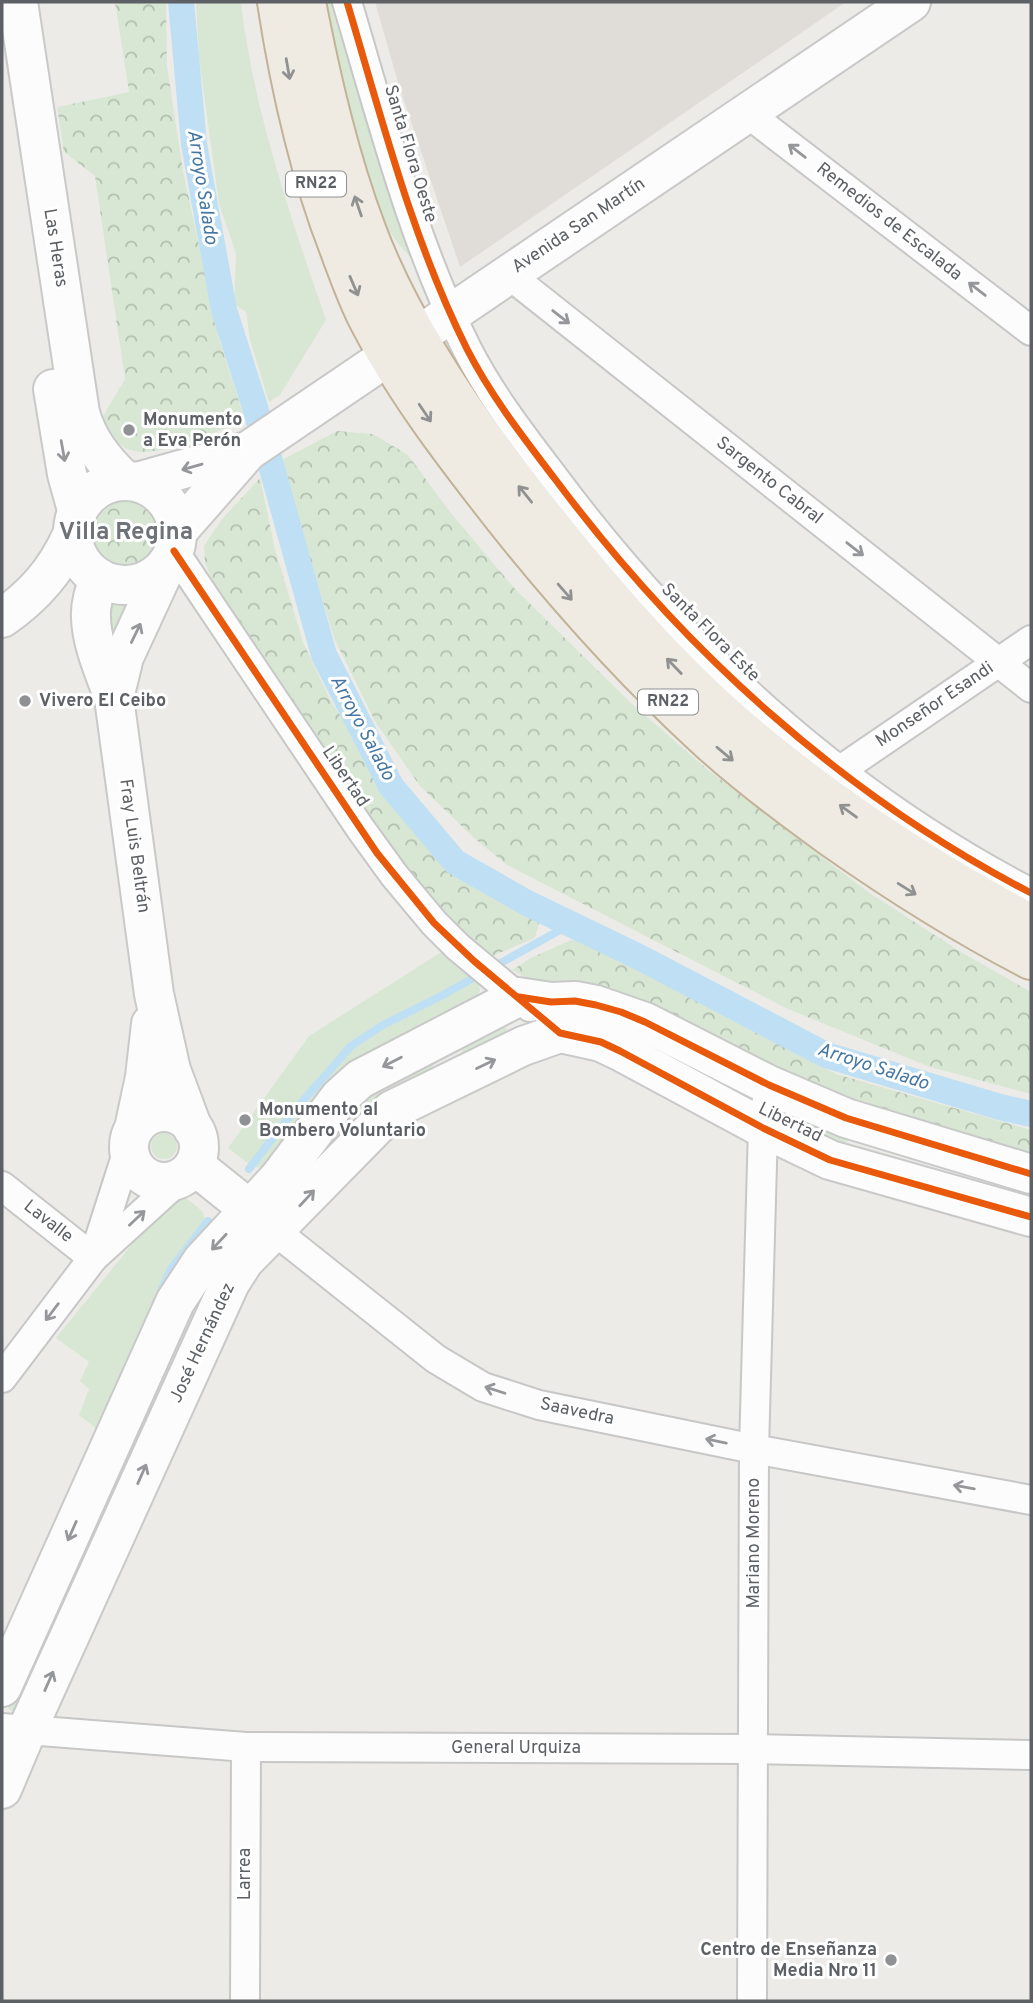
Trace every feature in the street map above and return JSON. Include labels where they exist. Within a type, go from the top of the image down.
[{"type":"highway","name":"RN22","points":[[277,2],[291,85],[314,179],[359,299],[403,345],[478,432],[594,579],[691,683],[727,717],[766,750],[917,859],[1031,924]]},
{"type":"highway","name":"RN22","points":[[306,2],[327,98],[356,201],[382,267],[403,345],[447,445],[524,543],[613,646],[708,740],[804,817],[900,885],[1031,960]]},
{"type":"street","name":"Las Heras","points":[[18,2],[80,413],[91,441],[110,467],[130,481]]},
{"type":"street","name":"Santa Flora Oeste","points":[[347,2],[408,209],[450,313]]},
{"type":"street","name":"Avenida San Martín","points":[[130,481],[248,450],[284,428],[911,2]]},
{"type":"street","name":"Las Heras","points":[[2,44],[74,522]]},
{"type":"street","name":"Remedios de Escalada","points":[[747,113],[1031,331]]},
{"type":"street","name":"Sargento Cabral","points":[[508,274],[1031,688]]},
{"type":"street","name":"Santa Flora Este","points":[[450,313],[496,399],[572,502],[672,620],[737,684],[839,771],[904,817],[1031,893]]},
{"type":"street","name":"Avenida San Martín","points":[[173,549],[248,450]]},
{"type":"street","points":[[10,612],[54,570],[63,555],[74,522],[85,498],[96,488],[110,482],[130,481],[153,488],[166,500],[174,515],[173,549],[150,579],[135,585],[119,585],[97,577],[81,562],[75,549],[74,522]]},
{"type":"street","name":"Fray Luis Beltrán","points":[[114,698],[124,657],[173,549]]},
{"type":"street","name":"Libertad","points":[[173,549],[377,853],[434,923],[474,961],[560,1033],[601,1042],[763,1128],[830,1160],[1031,1217]]},
{"type":"street","points":[[10,612],[75,596],[97,577]]},
{"type":"street","name":"Fray Luis Beltrán","points":[[2,1378],[93,1258],[189,1157],[153,994],[114,698],[101,666],[90,619],[97,577]]},
{"type":"street","name":"Monseñor Esandi","points":[[839,771],[1031,640]]},
{"type":"street","name":"Libertad","points":[[509,990],[551,1002],[585,1003],[621,1012],[769,1085],[846,1118],[1031,1174]]},
{"type":"street","name":"José Hernández","points":[[2,1789],[14,1729],[230,1283],[244,1261],[279,1178],[340,1097],[360,1079],[509,990]]},
{"type":"street","name":"Fray Luis Beltrán","points":[[93,1258],[131,1138],[145,1077],[153,994]]},
{"type":"street","name":"José Hernández","points":[[2,1687],[175,1302],[202,1261],[262,1220],[392,1110],[523,1046],[560,1033]]},
{"type":"street","name":"Mariano Moreno","points":[[751,2001],[754,1449],[763,1128],[769,1085]]},
{"type":"street","name":"Saavedra","points":[[131,1138],[146,1117],[164,1112],[181,1117],[189,1157],[262,1220],[436,1359],[483,1387],[539,1405],[754,1449],[1031,1500]]},
{"type":"street","points":[[131,1138],[134,1165],[146,1178],[164,1182],[189,1157]]},
{"type":"street","name":"Lavalle","points":[[2,1186],[93,1258]]},
{"type":"street","name":"General Urquiza","points":[[14,1729],[246,1747],[754,1749],[1031,1755]]},
{"type":"street","name":"Larrea","points":[[245,2001],[246,1747]]},
{"type":"shaded area","points":[[375,2],[846,2],[460,267],[399,86]]},
{"type":"green space","points":[[115,2],[166,2],[167,66],[183,171],[219,339],[244,417],[210,435],[151,452],[133,451],[121,445],[108,431],[102,418],[125,379],[95,176],[64,152],[57,107],[129,92]]},
{"type":"green space","points":[[196,2],[241,2],[254,82],[264,123],[326,320],[280,395],[269,402],[250,340],[246,312],[234,304],[236,253],[219,204],[199,58]]},
{"type":"green space","points":[[321,2],[340,2],[414,260],[399,245],[387,227],[369,189]]},
{"type":"green space","points":[[337,431],[373,434],[408,455],[450,512],[516,590],[632,704],[707,769],[868,892],[961,952],[1031,992],[1031,1094],[930,1067],[788,1009],[507,865],[474,838],[420,786],[376,723],[334,638],[280,461]]},
{"type":"green space","points":[[260,478],[275,549],[303,642],[330,699],[399,809],[440,856],[487,893],[540,920],[535,938],[492,956],[441,916],[392,860],[216,588],[205,563],[204,546],[222,519]]},
{"type":"green space","points":[[126,496],[140,499],[152,507],[160,519],[163,533],[160,547],[152,559],[140,567],[126,570],[112,567],[100,559],[92,547],[89,533],[92,519],[100,507],[112,499]]},
{"type":"green space","points":[[112,596],[137,597],[113,657],[102,602]]},
{"type":"green space","points":[[571,940],[607,947],[635,965],[836,1074],[1031,1130],[1031,1161],[850,1105],[605,994],[527,978],[512,970]]},
{"type":"green space","points":[[443,951],[479,982],[480,991],[474,1000],[266,1168],[253,1167],[228,1148],[309,1036]]},
{"type":"green space","points":[[502,1019],[508,1033],[459,1058],[469,1036]]},
{"type":"green space","points":[[440,1052],[429,1073],[356,1125],[351,1102]]},
{"type":"green space","points":[[797,1108],[857,1135],[837,1148],[789,1125]]},
{"type":"green space","points":[[164,1133],[174,1136],[177,1146],[174,1156],[164,1159],[154,1156],[151,1146],[154,1136]]},
{"type":"green space","points":[[181,1196],[203,1212],[206,1222],[203,1232],[169,1275],[98,1430],[79,1415],[89,1389],[80,1381],[89,1362],[56,1338],[168,1200]]},
{"type":"green space","points":[[198,1280],[214,1288],[22,1715],[8,1709],[164,1363]]},
{"type":"waterway","name":"Arroyo Salado","points":[[181,2],[194,144],[224,310],[254,404],[324,655],[391,786],[455,862],[527,903],[639,957],[826,1055],[1031,1114]]},
{"type":"waterway","points":[[249,1169],[289,1117],[351,1046],[383,1025],[571,924]]},
{"type":"waterway","points":[[161,1291],[171,1269],[208,1221]]},
{"type":"cycle path","points":[[347,2],[414,222],[447,307],[486,383],[555,479],[604,542],[656,602],[770,713],[831,764],[895,811],[961,854],[1031,893]]},
{"type":"cycle path","points":[[174,551],[377,853],[434,923],[474,961],[560,1033],[601,1042],[763,1128],[830,1160],[1031,1217]]},
{"type":"cycle path","points":[[519,997],[551,1002],[575,1001],[621,1012],[769,1085],[846,1118],[1031,1174]]},
{"type":"place","name":"Monumento a Eva Perón","points":[[129,430]]},
{"type":"place","name":"Vivero El Ceibo","points":[[25,701]]},
{"type":"place","name":"Monumento al Bombero Voluntario","points":[[245,1120]]},
{"type":"place","name":"Centro de Enseñanza Media Nro 11","points":[[891,1960]]},
{"type":"district","name":"Villa Regina","points":[[126,533]]}]
